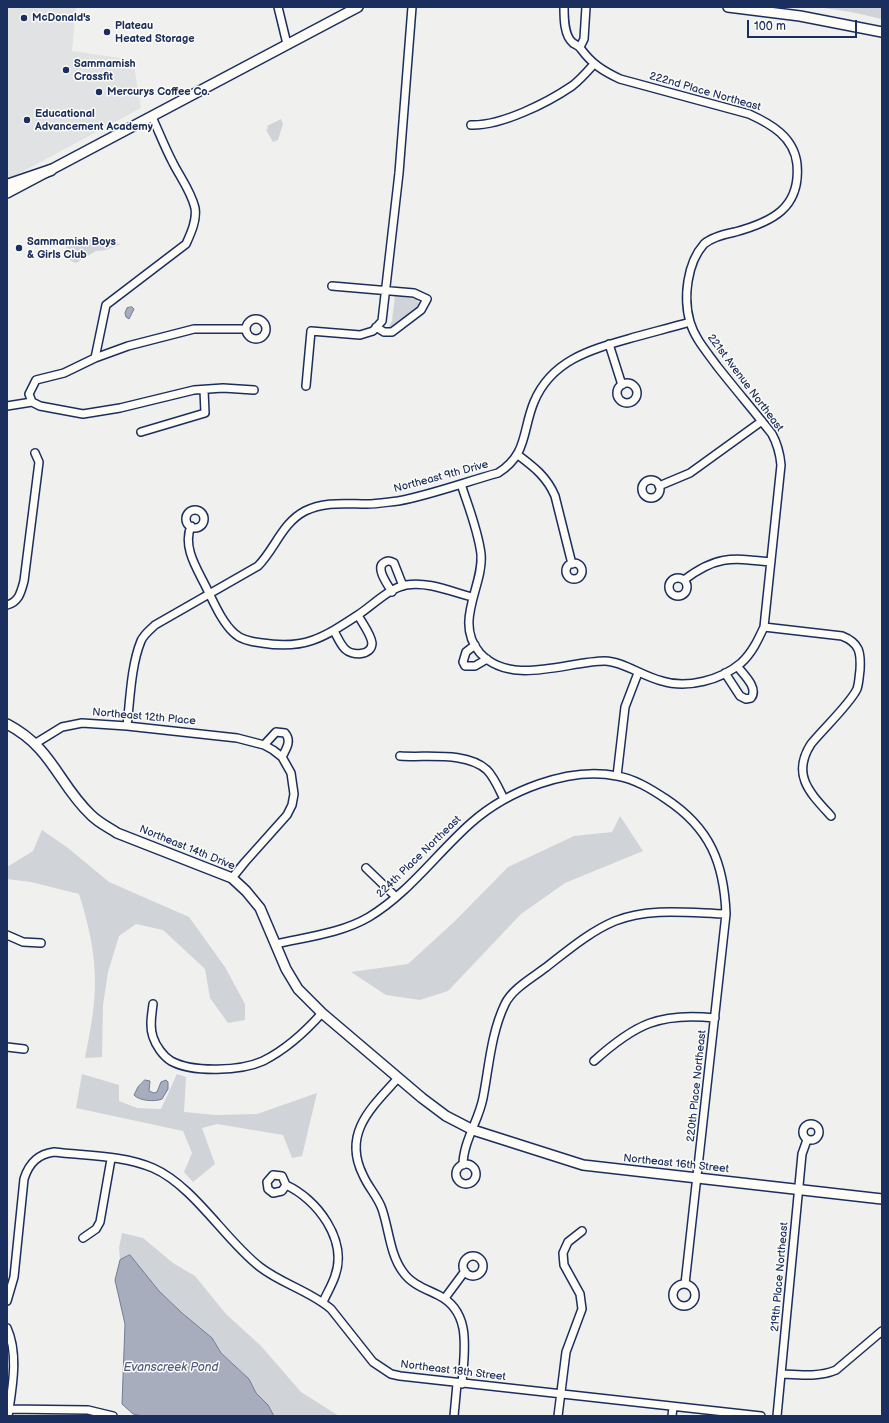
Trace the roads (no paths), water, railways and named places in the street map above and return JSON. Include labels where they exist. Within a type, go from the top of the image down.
[{"type":"main road","points":[[7,185],[51,170]]},
{"type":"street","points":[[278,7],[288,44]]},
{"type":"street","points":[[7,194],[358,7]]},
{"type":"street","points":[[306,386],[311,331],[360,335],[373,330],[382,321],[399,173],[412,7]]},
{"type":"street","name":"222nd Place Northeast","points":[[564,7],[569,39],[580,47],[594,64],[603,71],[620,79],[749,114],[767,122],[783,134],[791,147],[796,160],[797,185],[792,197],[778,215],[768,221],[725,234]]},
{"type":"street","points":[[580,47],[584,39],[586,7]]},
{"type":"street","points":[[728,7],[800,16],[882,32]]},
{"type":"street","points":[[471,125],[478,125],[509,117],[546,101],[572,86],[594,64]]},
{"type":"street","points":[[95,358],[106,305],[186,244],[194,221],[195,209],[191,195],[173,162],[152,117]]},
{"type":"street","name":"221st Avenue Northeast","points":[[487,659],[507,667],[528,671],[542,671],[607,661],[662,682],[677,684],[710,680],[728,672],[747,657],[764,627],[781,465],[777,443],[762,421],[699,342],[690,322],[688,287],[694,260],[706,243],[725,234]]},
{"type":"street","points":[[332,286],[414,293],[427,299],[421,310],[392,332],[384,332],[376,327]]},
{"type":"street","name":"Northeast 9th Drive","points":[[127,726],[137,654],[141,640],[146,632],[155,625],[258,566],[267,557],[282,531],[293,519],[304,511],[320,505],[334,503],[369,504],[399,500],[498,473],[508,467],[518,455],[525,437],[534,403],[549,377],[559,367],[587,351],[690,322]]},
{"type":"street","points":[[32,402],[29,394],[36,380],[64,373],[95,358],[128,346],[194,329],[246,329]]},
{"type":"street","points":[[609,344],[622,385]]},
{"type":"street","points":[[7,406],[32,402],[40,406],[83,414],[120,408],[204,390],[223,388],[254,390]]},
{"type":"street","points":[[141,432],[205,412],[204,390]]},
{"type":"street","points":[[659,486],[690,473],[762,421]]},
{"type":"street","points":[[10,604],[20,596],[24,581],[39,462],[35,453]]},
{"type":"street","points":[[518,455],[537,470],[551,486],[555,496],[572,564]]},
{"type":"street","points":[[461,484],[481,554],[479,575],[472,597],[469,623],[475,645],[487,659],[475,666],[466,666],[463,662],[466,652],[475,645]]},
{"type":"street","points":[[191,526],[188,534],[190,550],[223,619],[233,633],[252,642],[294,646],[315,640],[334,630],[403,586],[415,584],[426,585],[472,597]]},
{"type":"street","points":[[684,580],[700,568],[720,561],[734,559],[771,562]]},
{"type":"street","points":[[392,592],[380,570],[384,562],[389,561],[394,563],[403,586]]},
{"type":"street","points":[[334,630],[343,647],[348,652],[364,654],[371,648],[372,641],[358,615]]},
{"type":"street","points":[[764,627],[842,636],[851,639],[857,645],[860,652],[861,660],[856,689],[806,751],[803,764],[803,780],[806,786],[831,816]]},
{"type":"street","points":[[728,672],[740,696],[746,699],[751,698],[754,693],[754,688],[737,666]]},
{"type":"street","points":[[617,776],[625,707],[638,673]]},
{"type":"street","name":"Northeast 12th Place","points":[[36,743],[56,730],[69,725],[82,723],[127,726],[237,738],[264,745],[282,757]]},
{"type":"street","points":[[7,724],[36,743]]},
{"type":"street","points":[[232,878],[244,862],[287,815],[294,794],[291,773],[282,757],[289,743],[285,733],[276,732],[264,745]]},
{"type":"street","name":"Northeast 14th Drive","points":[[36,743],[53,763],[76,797],[92,816],[103,825],[232,878],[254,900],[276,944],[292,981],[298,989],[322,1013],[398,1078],[446,1116],[473,1130]]},
{"type":"street","points":[[400,756],[448,757],[472,761],[488,770],[504,799],[527,788],[564,778],[593,775],[617,776],[646,786],[671,802],[691,819],[707,838],[719,862],[725,887],[726,914],[667,912],[642,914],[615,921],[584,938],[520,987],[506,1002],[494,1034],[480,1112],[464,1154],[463,1165]]},
{"type":"street","name":"224th Place Northeast","points":[[276,944],[359,922],[396,896],[470,824],[486,810],[504,799]]},
{"type":"street","points":[[366,868],[396,896]]},
{"type":"street","name":"220th Place Northeast","points":[[685,1284],[726,914]]},
{"type":"street","points":[[7,934],[22,942],[41,943]]},
{"type":"street","points":[[153,1004],[151,1027],[153,1036],[164,1055],[179,1064],[217,1069],[237,1068],[263,1061],[309,1028],[322,1013]]},
{"type":"street","points":[[594,1061],[613,1044],[632,1031],[660,1019],[690,1016],[715,1018]]},
{"type":"street","points":[[7,1047],[24,1049]]},
{"type":"street","points":[[398,1078],[367,1113],[362,1122],[356,1141],[359,1166],[382,1207],[399,1267],[411,1281],[445,1298],[455,1308],[465,1329],[454,1416]]},
{"type":"street","name":"Northeast 16th Street","points":[[473,1130],[583,1165],[882,1199]]},
{"type":"street","name":"219th Place Northeast","points":[[777,1416],[798,1190],[802,1154],[807,1140]]},
{"type":"street","name":"Northeast 18th Street","points":[[7,1301],[14,1277],[24,1179],[27,1170],[33,1162],[46,1153],[54,1152],[111,1159],[137,1163],[166,1175],[178,1184],[260,1267],[277,1278],[323,1302],[344,1324],[373,1362],[382,1369],[400,1376],[459,1384],[762,1416]]},
{"type":"street","points":[[83,1238],[96,1229],[100,1222],[111,1159]]},
{"type":"street","points":[[286,1185],[296,1190],[313,1206],[329,1227],[336,1242],[337,1257],[335,1276],[323,1302]]},
{"type":"street","points":[[558,1416],[566,1352],[582,1308],[580,1294],[564,1265],[563,1254],[568,1242],[582,1231]]},
{"type":"street","points":[[445,1298],[465,1272]]},
{"type":"street","points":[[7,1328],[13,1346],[14,1360],[8,1411],[88,1410],[113,1416]]},
{"type":"street","points":[[782,1374],[809,1375],[836,1370],[882,1331]]},
{"type":"street","points":[[672,1416],[673,1407]]},
{"type":"water","points":[[132,307],[134,309],[129,319],[126,317],[125,313],[127,308]]},
{"type":"water","points":[[145,1080],[150,1081],[149,1091],[154,1093],[157,1092],[161,1082],[166,1080],[168,1082],[168,1089],[162,1099],[140,1099],[134,1095],[138,1087]]},
{"type":"water","name":"Evanscreek Pond","points":[[130,1255],[159,1291],[212,1338],[221,1353],[249,1379],[256,1393],[268,1405],[274,1416],[143,1416],[133,1414],[122,1404],[125,1324],[115,1280],[120,1260]]},
{"type":"place","name":"McDonald's","points":[[24,18]]},
{"type":"place","name":"Plateau Heated Storage","points":[[107,32]]},
{"type":"place","name":"Sammamish Crossfit","points":[[66,70]]},
{"type":"place","name":"Mercurys Coffee Co.","points":[[99,92]]},
{"type":"place","name":"Educational Advancement Academy","points":[[27,120]]},
{"type":"place","name":"Sammamish Boys & Girls Club","points":[[19,248]]}]
